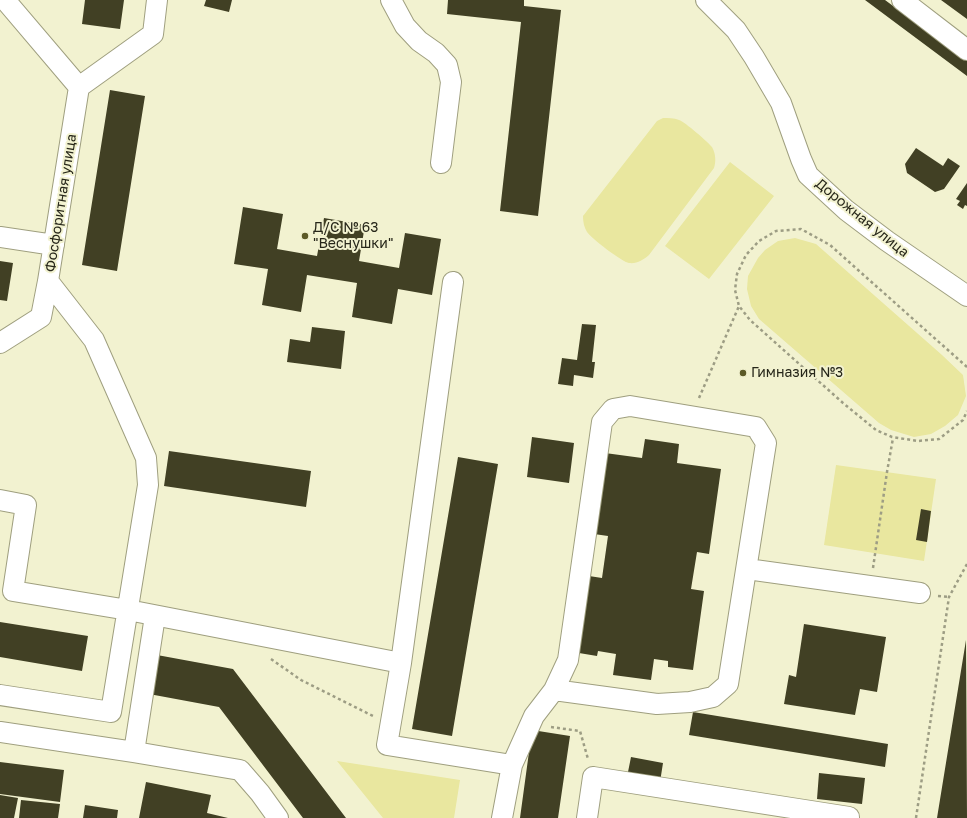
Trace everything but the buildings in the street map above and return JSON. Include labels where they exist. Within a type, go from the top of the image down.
[{"type":"street","points":[[5,0],[79,87],[153,34],[158,0]]},
{"type":"street","points":[[391,0],[405,26],[419,41],[436,53],[447,65],[451,82],[441,163]]},
{"type":"street","name":"Дорожная улица","points":[[706,0],[736,30],[781,103],[808,175],[841,205],[870,228],[967,296]]},
{"type":"street","points":[[902,0],[967,50]]},
{"type":"street","name":"Фосфоритная улица","points":[[0,695],[111,712],[148,485],[146,458],[94,340],[48,281],[79,87]]},
{"type":"street","points":[[0,237],[54,245]]},
{"type":"street","points":[[0,343],[41,317],[48,281]]},
{"type":"street","points":[[453,282],[401,663],[387,745],[512,765]]},
{"type":"street","points":[[502,818],[512,765],[534,716],[554,690],[568,660],[602,422],[613,409],[630,406],[756,427],[766,443],[728,684],[713,697],[690,702],[657,704],[554,690]]},
{"type":"street","points":[[0,500],[26,505],[13,591],[128,610],[401,663]]},
{"type":"street","points":[[747,569],[920,593]]},
{"type":"street","points":[[134,752],[155,616]]},
{"type":"street","points":[[0,732],[134,752],[240,770],[260,793],[278,818]]},
{"type":"street","points":[[587,818],[593,777],[849,818]]},
{"type":"path","points":[[967,367],[830,245],[801,229],[776,231],[760,241],[746,254],[737,274],[735,290],[739,306],[764,334],[876,430],[893,438],[918,441],[939,439],[963,420],[967,411]]},
{"type":"path","points":[[690,417],[739,306]]},
{"type":"path","points":[[875,554],[893,438]]},
{"type":"path","points":[[916,818],[949,597],[967,564]]},
{"type":"path","points":[[248,633],[267,656],[301,680],[390,725]]},
{"type":"path","points":[[545,726],[580,731],[593,777]]},
{"type":"shaded area","points":[[663,118],[679,120],[706,141],[712,147],[714,152],[715,166],[649,255],[635,263],[629,263],[625,262],[600,244],[587,232],[583,222],[583,216],[657,121]]},
{"type":"shaded area","points":[[730,162],[774,196],[709,279],[665,246]]},
{"type":"shaded area","points":[[795,238],[816,244],[963,375],[966,396],[958,415],[945,426],[931,434],[914,437],[891,430],[879,423],[759,319],[751,306],[747,289],[748,276],[758,258],[765,250],[778,241]]},
{"type":"shaded area","points":[[836,465],[936,479],[924,561],[824,545]]},
{"type":"shaded area","points":[[337,761],[460,780],[454,818],[383,818]]},
{"type":"place","name":"Д/С № 63 \"Веснушки\"","points":[[305,236]]},
{"type":"place","name":"Гимназия №3","points":[[743,373]]}]
